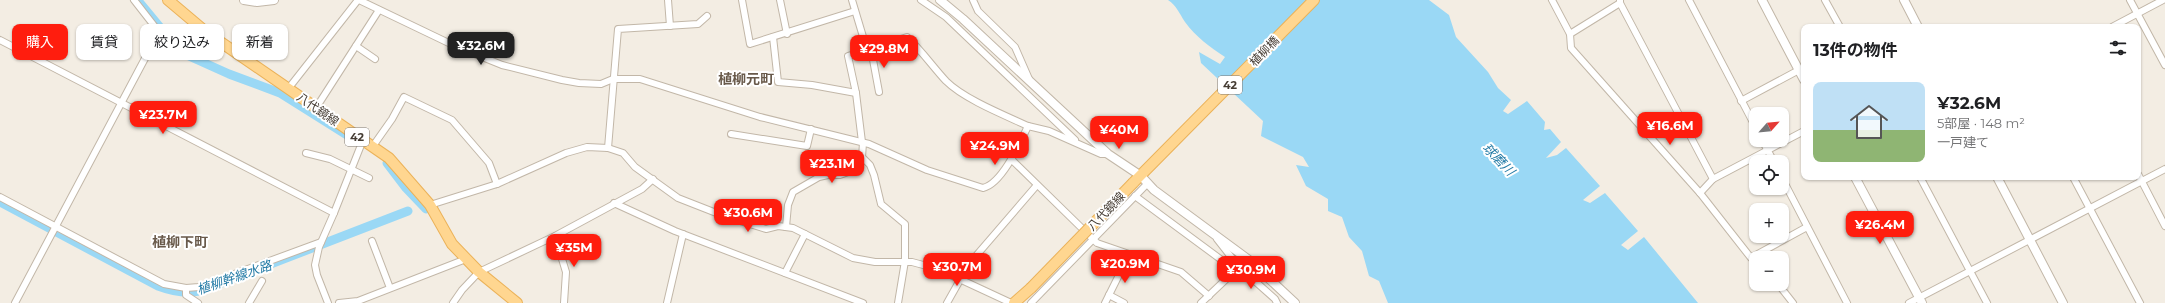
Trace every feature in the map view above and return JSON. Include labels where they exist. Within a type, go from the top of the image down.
[{"type":"main road","name":"八代鏡線","points":[[168,0],[206,32],[389,158],[430,205],[452,244],[479,272],[517,303]]},
{"type":"main road","name":"植柳橋","points":[[1145,176],[1314,0]]},
{"type":"main road","name":"八代鏡線","points":[[1013,303],[1031,288],[1133,183],[1145,176]]},
{"type":"street","points":[[15,303],[159,32],[134,0]]},
{"type":"street","points":[[244,0],[256,2],[274,0]]},
{"type":"street","points":[[288,89],[359,0],[455,46],[502,65],[580,83],[601,84],[613,79],[640,79],[698,98],[862,142],[927,170],[983,188],[989,187],[1012,160],[1028,126]]},
{"type":"street","points":[[668,0],[670,26]]},
{"type":"street","points":[[742,0],[750,44],[787,34],[855,11]]},
{"type":"street","points":[[780,0],[787,34]]},
{"type":"street","points":[[852,0],[869,50],[879,92]]},
{"type":"street","points":[[921,0],[946,17],[1078,142]]},
{"type":"street","points":[[940,0],[963,19],[1108,154],[1145,176],[1213,233],[1249,260],[1295,303]]},
{"type":"street","points":[[973,0],[978,11],[1015,47],[1031,82]]},
{"type":"street","points":[[1552,0],[1570,34],[1571,48],[1700,193],[1749,255]]},
{"type":"street","points":[[1689,0],[1749,115]]},
{"type":"street","points":[[1762,0],[1801,74]]},
{"type":"street","points":[[1825,0],[1838,24]]},
{"type":"street","points":[[1904,0],[1916,24]]},
{"type":"street","points":[[2130,0],[2165,64]]},
{"type":"street","points":[[2118,24],[2163,0]]},
{"type":"street","points":[[1570,34],[1620,2],[1713,179]]},
{"type":"street","points":[[316,108],[379,10]]},
{"type":"street","points":[[608,148],[618,29],[698,24],[707,16]]},
{"type":"street","points":[[773,37],[778,82],[812,85],[856,93]]},
{"type":"street","points":[[786,227],[788,205],[793,192],[819,177],[828,174],[844,174],[857,165],[862,157],[862,142],[856,93],[848,56],[907,37],[922,51],[947,82],[973,99],[1028,126],[1049,131],[1078,142],[1101,154],[1108,154]]},
{"type":"street","points":[[0,40],[334,213]]},
{"type":"street","points":[[356,46],[375,59]]},
{"type":"street","points":[[1741,101],[1799,70]]},
{"type":"street","points":[[373,146],[392,119],[404,97],[452,120],[488,163],[497,184]]},
{"type":"street","points":[[731,134],[807,146],[811,129]]},
{"type":"street","points":[[1700,193],[1713,179],[1801,133]]},
{"type":"street","points":[[328,303],[317,275],[315,265],[321,242],[363,140]]},
{"type":"street","points":[[430,205],[497,184],[566,153],[586,147],[608,148],[623,153],[635,167],[678,198],[724,216],[766,228],[793,228],[853,258],[874,262],[905,261],[938,269],[1013,303]]},
{"type":"street","points":[[1766,147],[1770,155]]},
{"type":"street","points":[[306,153],[330,159],[369,178]]},
{"type":"street","points":[[862,157],[870,165],[881,204],[905,224],[905,261],[898,303]]},
{"type":"street","points":[[1012,160],[1097,243],[1129,256],[1182,272],[1209,296]]},
{"type":"street","points":[[1908,303],[1920,300],[1970,271],[2165,169]]},
{"type":"street","points":[[1031,303],[1136,196],[1145,176]]},
{"type":"street","points":[[453,303],[462,290],[479,272],[555,236],[642,189],[653,180]]},
{"type":"street","points":[[1857,180],[1920,300]]},
{"type":"street","points":[[1922,180],[1987,303]]},
{"type":"street","points":[[1999,180],[2063,303]]},
{"type":"street","points":[[2075,180],[2140,303]]},
{"type":"street","points":[[2142,181],[2165,226]]},
{"type":"street","points":[[947,303],[970,264],[1037,185]]},
{"type":"street","points":[[1789,192],[1847,303]]},
{"type":"street","points":[[1136,196],[1227,264],[1239,267]]},
{"type":"street","points":[[0,197],[54,229],[164,284],[186,288],[199,287],[321,242]]},
{"type":"street","points":[[614,203],[683,234],[863,303]]},
{"type":"street","points":[[1768,251],[1807,227]]},
{"type":"street","points":[[1213,233],[1239,267],[1277,302]]},
{"type":"street","points":[[667,303],[683,234]]},
{"type":"street","points":[[785,273],[804,234]]},
{"type":"street","points":[[555,236],[566,272],[564,303]]},
{"type":"street","points":[[372,241],[390,288]]},
{"type":"street","points":[[1105,303],[1129,256]]},
{"type":"street","points":[[339,303],[358,300],[466,259]]},
{"type":"street","points":[[1201,303],[1239,267]]},
{"type":"street","points":[[249,303],[262,281]]},
{"type":"street","points":[[186,288],[186,295],[198,303]]},
{"type":"street","points":[[1784,291],[1793,303]]},
{"type":"street","points":[[1109,295],[1124,303]]},
{"type":"water","name":"球磨川","points":[[1168,0],[1429,0],[1449,15],[1456,37],[1488,72],[1498,88],[1511,100],[1503,111],[1508,114],[1527,101],[1545,122],[1544,130],[1550,129],[1561,142],[1546,158],[1557,155],[1566,148],[1600,186],[1583,200],[1590,203],[1605,193],[1638,231],[1621,245],[1628,250],[1644,237],[1698,303],[1388,303],[1379,281],[1369,276],[1362,251],[1349,237],[1342,217],[1328,211],[1328,199],[1306,186],[1296,165],[1309,167],[1303,157],[1261,136],[1263,121],[1201,63],[1199,52],[1220,64],[1225,57],[1194,32],[1185,22],[1176,7]]},
{"type":"waterway","points":[[140,3],[178,49],[189,56],[229,74],[280,93],[358,142]]},
{"type":"waterway","points":[[387,163],[406,188],[426,209]]},
{"type":"waterway","name":"植柳幹線水路","points":[[0,202],[158,286],[170,290],[188,292],[206,289],[408,211]]},
{"type":"district","name":"植柳元町","points":[[746,79]]},
{"type":"district","name":"植柳下町","points":[[180,242]]}]
